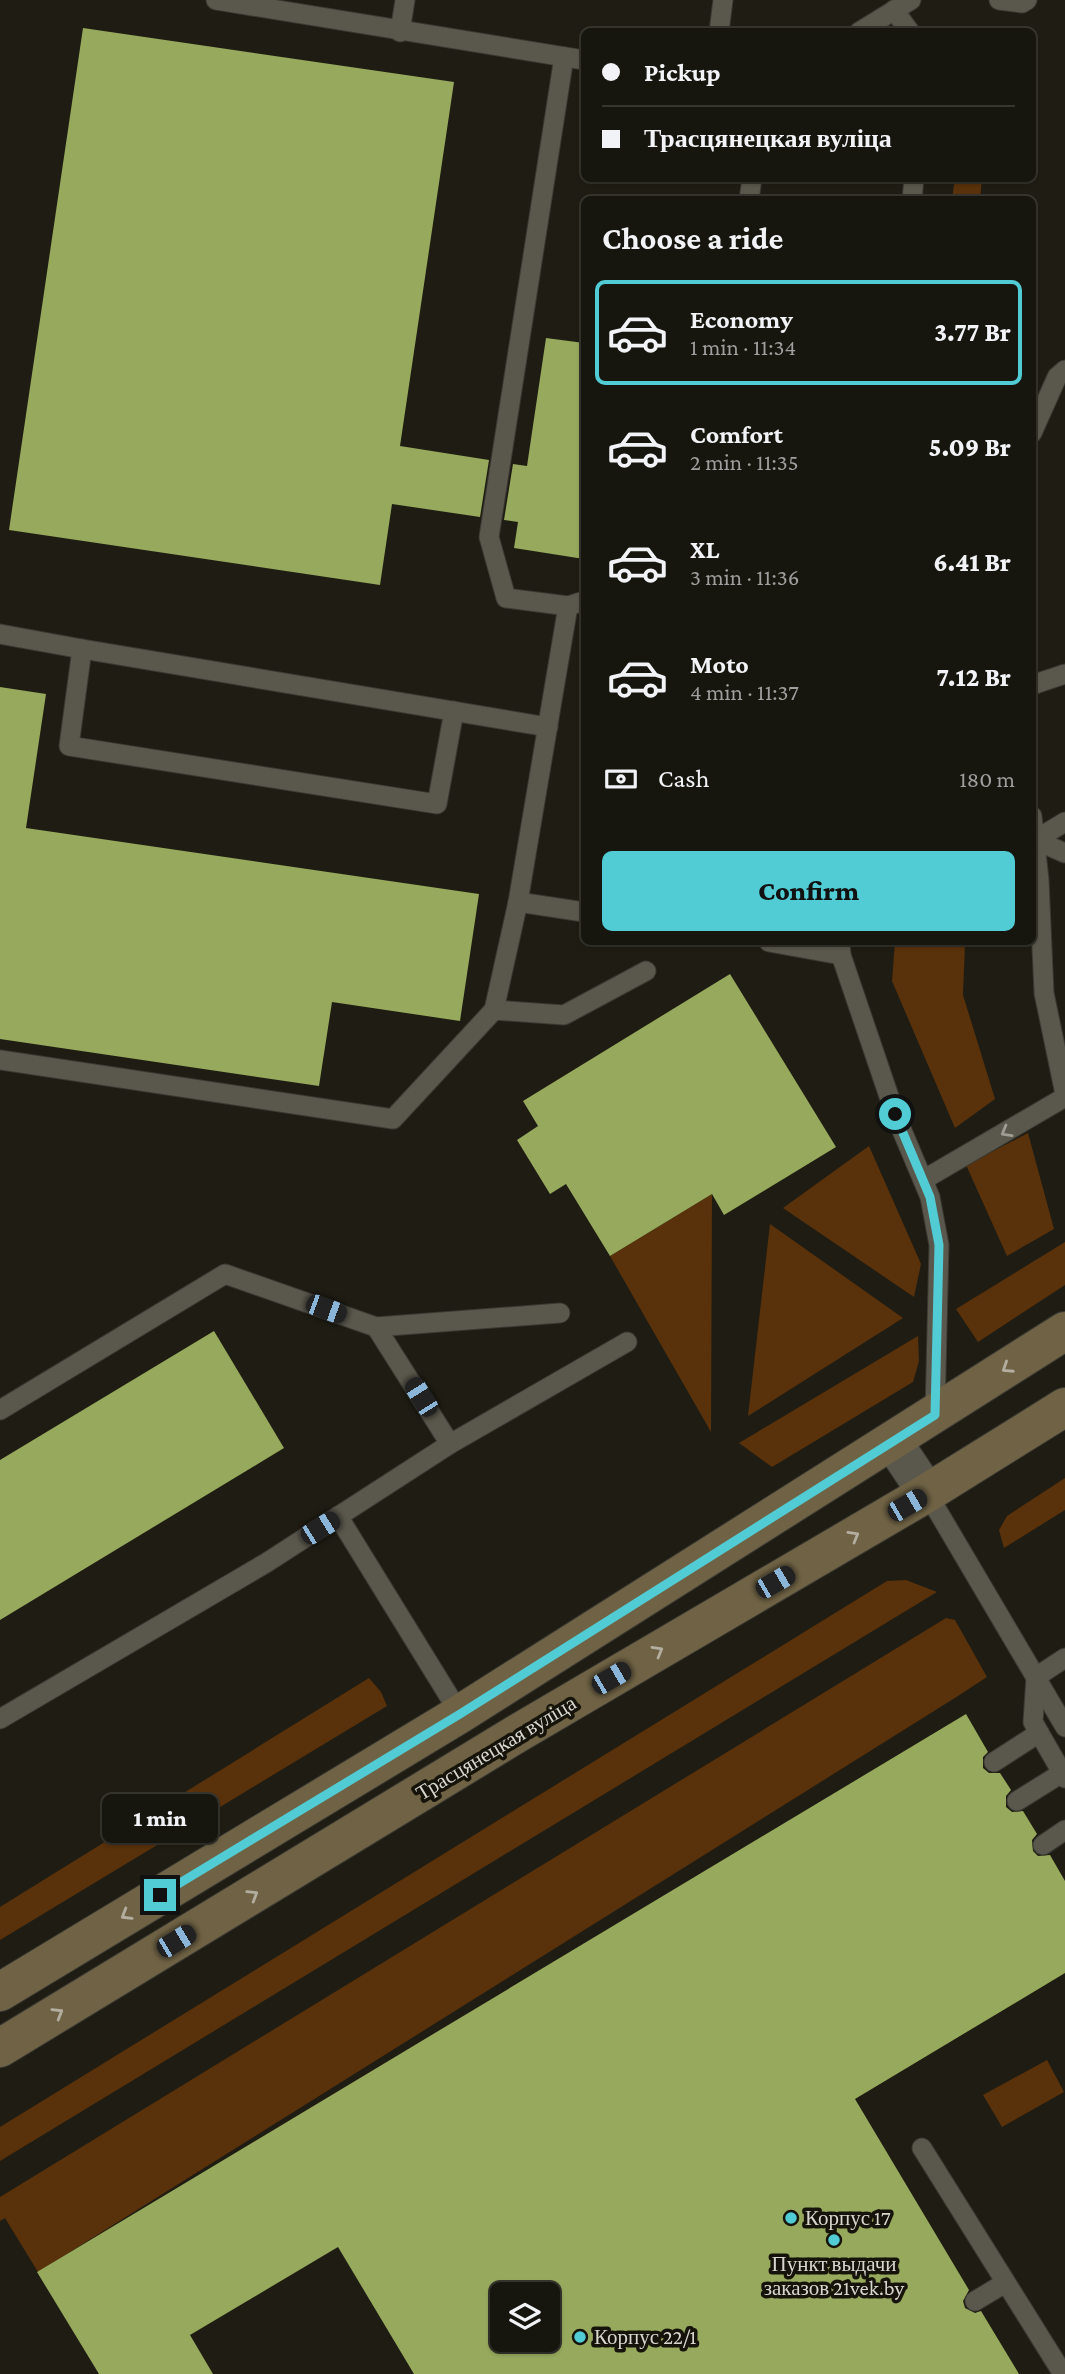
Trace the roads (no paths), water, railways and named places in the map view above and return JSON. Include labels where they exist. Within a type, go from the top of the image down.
[{"type":"main road","points":[[0,1992],[460,1714],[1065,1331]]},
{"type":"main road","name":"Трасцянецкая вуліца","points":[[0,2048],[518,1734],[928,1493],[1065,1406]]},
{"type":"street","points":[[893,1442],[928,1493]]},
{"type":"lane","points":[[216,0],[581,60]]},
{"type":"lane","points":[[400,32],[405,0]]},
{"type":"lane","points":[[720,28],[723,0]]},
{"type":"lane","points":[[999,0],[1022,3],[1027,0]]},
{"type":"lane","points":[[865,28],[902,5],[909,28]]},
{"type":"lane","points":[[0,1060],[393,1119],[494,1010],[518,902],[548,727],[576,604],[506,598],[489,537],[564,57]]},
{"type":"lane","points":[[1036,424],[1058,377],[1065,370]]},
{"type":"lane","points":[[0,634],[548,727]]},
{"type":"lane","points":[[82,649],[69,746],[437,804],[454,711]]},
{"type":"lane","points":[[1036,684],[1065,674]]},
{"type":"lane","points":[[1036,840],[1065,822]]},
{"type":"lane","points":[[1036,841],[1065,853]]},
{"type":"lane","points":[[923,1180],[1065,1095],[1044,993],[1036,858]]},
{"type":"lane","points":[[518,902],[581,912]]},
{"type":"lane","points":[[805,945],[841,948],[895,1114],[930,1197],[939,1245],[935,1415]]},
{"type":"lane","points":[[494,1010],[564,1015],[646,971]]},
{"type":"lane","points":[[0,1410],[225,1274],[376,1327],[560,1313]]},
{"type":"lane","points":[[376,1327],[450,1444]]},
{"type":"lane","points":[[0,1719],[266,1563],[450,1444],[627,1342]]},
{"type":"lane","points":[[928,1493],[1065,1727]]},
{"type":"lane","points":[[338,1516],[460,1714]]},
{"type":"lane","points":[[1035,1677],[1065,1658]]},
{"type":"lane","points":[[1017,1801],[1063,1775],[1033,1722],[1035,1677]]},
{"type":"lane","points":[[994,1762],[1039,1733]]},
{"type":"lane","points":[[1043,1845],[1065,1830]]},
{"type":"lane","points":[[922,2148],[1063,2374]]},
{"type":"lane","points":[[975,2301],[1005,2283]]},
{"type":"place","name":"Корпус 17","points":[[791,2218]]},
{"type":"place","name":"Пункт выдачи заказов 21vek.by","points":[[834,2240]]},
{"type":"place","name":"Корпус 22/1","points":[[580,2337]]}]
